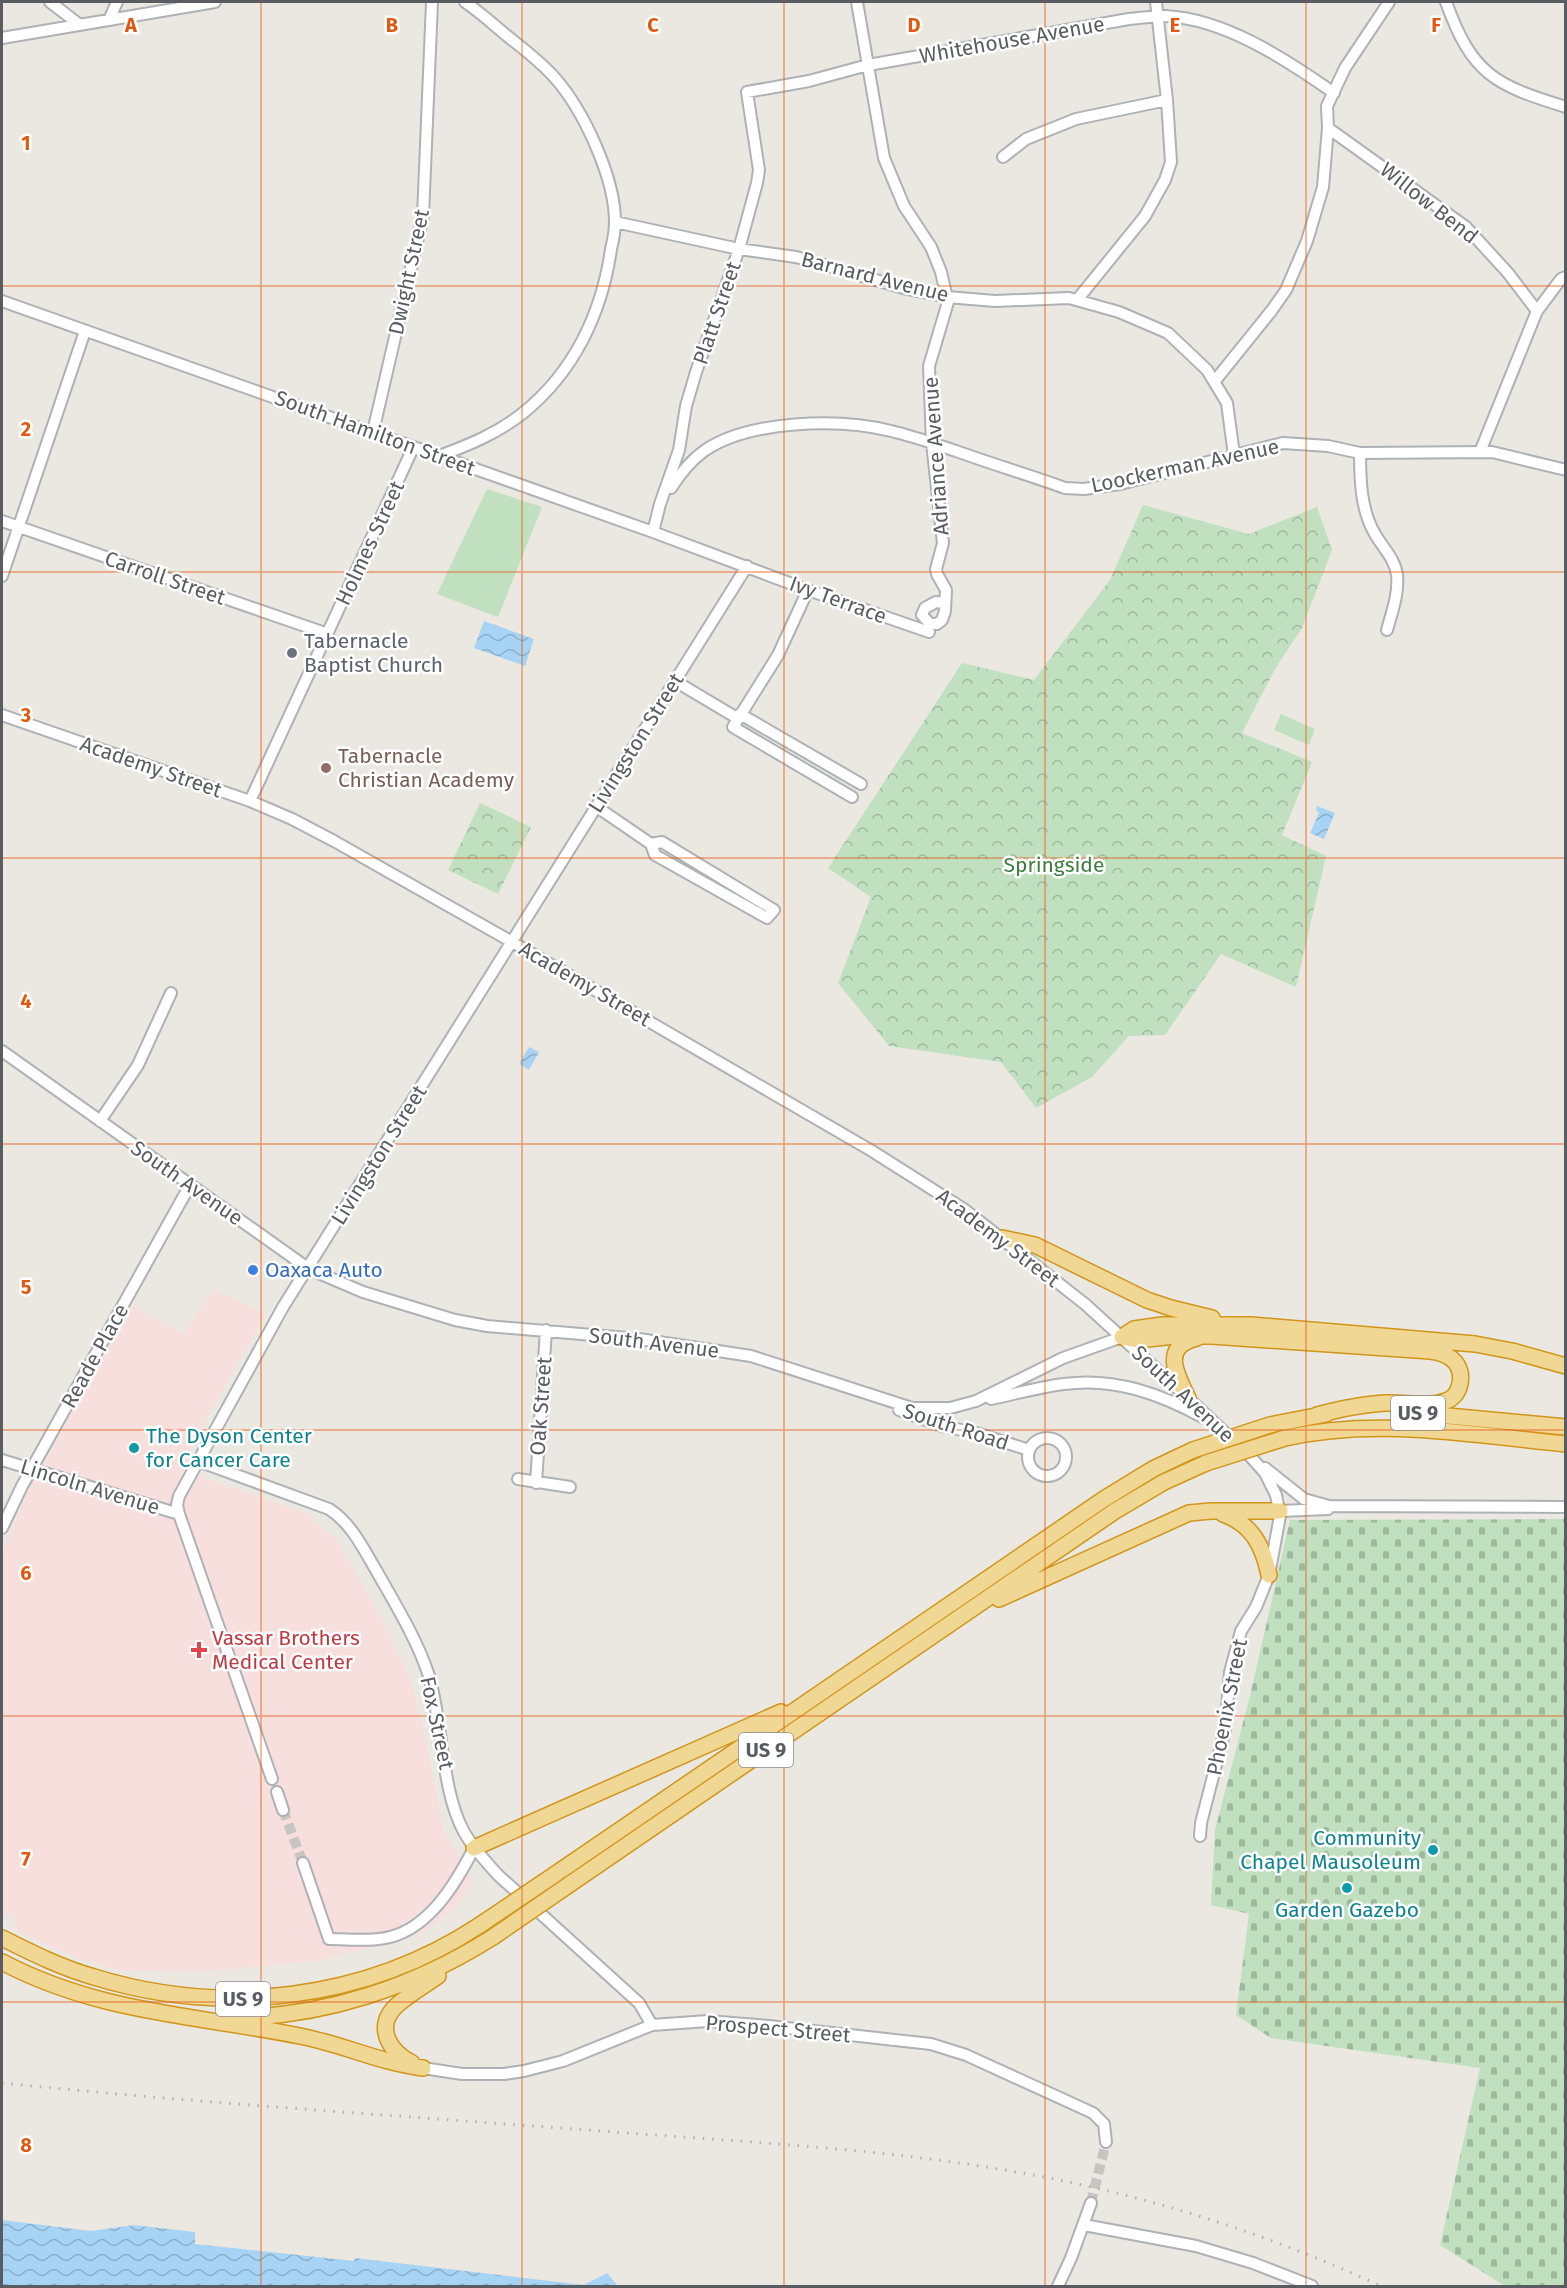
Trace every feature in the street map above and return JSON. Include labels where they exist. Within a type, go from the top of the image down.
[{"type":"highway","points":[[1002,1238],[1035,1245],[1116,1287],[1160,1305],[1183,1312],[1251,1325]]},
{"type":"highway","points":[[1122,1337],[1134,1329],[1162,1325],[1251,1325],[1475,1344],[1512,1350],[1566,1366]]},
{"type":"highway","points":[[1122,1337],[1137,1340],[1175,1336],[1212,1336],[1434,1352],[1451,1358],[1459,1370],[1458,1391],[1445,1402],[1365,1404],[1317,1415]]},
{"type":"highway","points":[[1188,1398],[1174,1367],[1176,1351],[1190,1340],[1212,1336]]},
{"type":"highway","name":"US 9","points":[[2,1938],[57,1964],[120,1985],[183,1996],[240,1999],[306,1993],[371,1977],[424,1956],[480,1925],[1104,1499],[1153,1469],[1193,1450],[1270,1425],[1317,1415],[1365,1412],[1413,1413],[1566,1427]]},
{"type":"highway","name":"US 9","points":[[2,1962],[45,1982],[82,1995],[137,2010],[175,2015],[253,2017],[310,2010],[348,2002],[420,1977],[455,1960],[493,1937],[961,1616],[1131,1501],[1164,1482],[1206,1463],[1285,1438],[1326,1431],[1383,1428],[1566,1444]]},
{"type":"highway","points":[[1211,1511],[1237,1520],[1252,1533],[1262,1551],[1269,1575]]},
{"type":"highway","points":[[961,1616],[1181,1516],[1211,1511],[1280,1511]]},
{"type":"highway","points":[[474,1848],[816,1696]]},
{"type":"highway","points":[[423,2068],[400,2056],[391,2048],[386,2030],[390,2014],[401,2002],[493,1937]]},
{"type":"highway","points":[[175,2015],[305,2037],[391,2062],[423,2068]]},
{"type":"street","points":[[50,2],[80,25]]},
{"type":"street","points":[[109,20],[117,2]]},
{"type":"street","points":[[2,38],[215,2]]},
{"type":"street","name":"Dwight Street","points":[[373,432],[423,216],[432,2]]},
{"type":"street","points":[[439,456],[491,434],[523,413],[554,384],[580,348],[596,312],[608,271],[615,222],[608,182],[594,140],[571,99],[542,64],[465,2]]},
{"type":"street","name":"Adriance Avenue","points":[[857,2],[884,158],[903,206],[932,247],[948,302],[929,366],[932,443],[943,543],[936,568],[946,590],[945,603]]},
{"type":"street","points":[[1077,300],[1145,216],[1165,180],[1171,162],[1167,100],[1156,2]]},
{"type":"street","points":[[1214,382],[1286,290],[1307,241],[1323,187],[1328,128],[1327,106],[1345,68],[1389,2]]},
{"type":"street","points":[[1446,2],[1463,42],[1476,62],[1489,75],[1502,84],[1566,107]]},
{"type":"street","name":"Whitehouse Avenue","points":[[747,92],[809,81],[868,65],[1128,19],[1157,17],[1183,18],[1216,28],[1257,45],[1285,58],[1334,93]]},
{"type":"street","name":"Platt Street","points":[[653,532],[679,450],[686,406],[739,249],[759,170],[747,92]]},
{"type":"street","points":[[1003,157],[1026,139],[1076,119],[1167,100]]},
{"type":"street","name":"Willow Bend","points":[[1328,128],[1466,227],[1508,273],[1537,311]]},
{"type":"street","name":"Barnard Avenue","points":[[615,222],[739,249],[796,257],[907,289],[947,297],[995,301],[1069,298],[1119,312],[1168,333],[1196,358],[1227,403],[1234,455]]},
{"type":"street","points":[[1480,452],[1537,311],[1566,277]]},
{"type":"street","name":"South Hamilton Street","points":[[2,302],[747,566]]},
{"type":"street","points":[[2,576],[85,331]]},
{"type":"street","name":"Loockerman Avenue","points":[[660,504],[681,472],[703,452],[721,441],[747,432],[817,424],[856,425],[891,430],[1065,488],[1084,489],[1120,484],[1292,443],[1328,446],[1360,453],[1491,452],[1566,470]]},
{"type":"street","name":"Holmes Street","points":[[250,801],[413,448]]},
{"type":"street","points":[[1360,453],[1360,484],[1374,533],[1389,554],[1396,573],[1396,592],[1388,630]]},
{"type":"street","name":"Carroll Street","points":[[2,521],[328,634]]},
{"type":"street","name":"Ivy Terrace","points":[[747,566],[929,632]]},
{"type":"street","name":"Livingston Street","points":[[179,1514],[177,1505],[179,1496],[283,1307],[309,1269],[747,566]]},
{"type":"street","points":[[737,720],[778,655],[808,590]]},
{"type":"street","points":[[675,681],[852,797]]},
{"type":"street","name":"Academy Street","points":[[2,715],[250,801],[292,819],[334,841],[872,1151],[949,1199],[1068,1290],[1122,1337]]},
{"type":"street","points":[[737,720],[861,784]]},
{"type":"street","points":[[597,807],[651,844],[655,855],[767,918],[774,910],[662,842],[651,844]]},
{"type":"street","points":[[100,1122],[138,1065],[171,993]]},
{"type":"street","name":"South Avenue","points":[[2,1055],[309,1269],[363,1292],[455,1320],[487,1326],[649,1340],[751,1356],[884,1400],[912,1408],[925,1409],[962,1405],[990,1395],[1063,1358],[1122,1337],[1249,1455],[1272,1484],[1280,1511]]},
{"type":"street","name":"Reade Place","points":[[2,1528],[32,1469],[190,1185]]},
{"type":"street","name":"Oak Street","points":[[536,1483],[546,1330]]},
{"type":"street","points":[[962,1405],[1063,1384],[1098,1383],[1122,1385],[1154,1394],[1217,1425]]},
{"type":"street","name":"South Road","points":[[884,1400],[914,1417],[1029,1450]]},
{"type":"street","points":[[1249,1455],[1304,1498],[1320,1504],[1340,1507]]},
{"type":"street","name":"Lincoln Avenue","points":[[2,1460],[179,1514]]},
{"type":"street","name":"Fox Street","points":[[198,1461],[329,1509],[340,1516],[356,1537],[420,1652],[433,1693],[452,1797],[461,1825],[474,1848],[498,1875],[639,2003],[652,2025]]},
{"type":"street","points":[[518,1479],[570,1487]]},
{"type":"street","points":[[1280,1511],[1340,1507],[1566,1508]]},
{"type":"street","name":"Phoenix Street","points":[[1200,1836],[1201,1823],[1228,1710],[1230,1672],[1242,1630],[1256,1607],[1269,1575],[1280,1526],[1280,1511]]},
{"type":"street","points":[[179,1514],[272,1779]]},
{"type":"street","points":[[277,1792],[284,1810]]},
{"type":"street","points":[[303,1863],[329,1939],[380,1939],[410,1929],[427,1916],[454,1881],[474,1848]]},
{"type":"street","name":"Prospect Street","points":[[423,2068],[462,2074],[504,2074],[563,2061],[652,2025],[708,2021],[769,2026],[931,2044],[966,2055],[1093,2113],[1104,2124],[1106,2142]]},
{"type":"street","points":[[1058,2286],[1091,2203]]},
{"type":"street","points":[[1084,2225],[1196,2246],[1253,2263],[1312,2286]]},
{"type":"shaded area","name":"Vassar Brothers Medical Center","points":[[214,1289],[265,1314],[185,1458],[201,1477],[306,1513],[337,1540],[383,1621],[410,1679],[423,1728],[444,1832],[473,1880],[456,1908],[423,1933],[361,1950],[315,1961],[196,1972],[119,1970],[76,1958],[18,1932],[14,1916],[2,1917],[2,1552],[31,1484],[134,1306],[184,1334]]},
{"type":"green space","points":[[487,489],[542,507],[498,617],[437,594]]},
{"type":"green space","name":"Springside","points":[[1143,505],[1249,534],[1317,507],[1332,550],[1302,628],[1276,667],[1242,733],[1312,762],[1282,835],[1326,856],[1296,987],[1221,954],[1165,1035],[1129,1036],[1092,1077],[1036,1108],[1001,1062],[889,1046],[838,983],[871,897],[828,868],[962,663],[1034,680],[1110,580]]},
{"type":"green space","points":[[1281,714],[1315,729],[1309,745],[1274,730]]},
{"type":"green space","points":[[480,803],[531,827],[498,894],[448,870]]},
{"type":"green space","points":[[1565,1519],[1565,2286],[1505,2286],[1440,2245],[1480,2068],[1271,2038],[1236,2015],[1249,1914],[1211,1905],[1215,1830],[1250,1696],[1290,1520]]},
{"type":"water","points":[[484,621],[534,639],[525,666],[474,648]]},
{"type":"water","points":[[1317,806],[1335,813],[1324,839],[1310,833],[1319,813],[1316,810]]},
{"type":"water","points":[[529,1047],[539,1052],[529,1070],[519,1064]]},
{"type":"water","points":[[2,2220],[91,2231],[134,2225],[195,2232],[195,2244],[354,2261],[355,2258],[584,2285],[607,2273],[618,2286],[2,2286]]},
{"type":"tunnel","points":[[283,1810],[303,1863]]},
{"type":"tunnel","points":[[1091,2203],[1106,2142]]},
{"type":"railway","points":[[2,2083],[236,2104],[830,2148],[983,2166],[1078,2184],[1167,2206],[1297,2250],[1381,2286]]},
{"type":"place","name":"Tabernacle Baptist Church","points":[[292,653]]},
{"type":"place","name":"Tabernacle Christian Academy","points":[[326,768]]},
{"type":"place","name":"Oaxaca Auto","points":[[253,1270]]},
{"type":"place","name":"The Dyson Center for Cancer Care","points":[[134,1448]]},
{"type":"place","name":"Vassar Brothers Medical Center","points":[[199,1650]]},
{"type":"place","name":"Community Chapel Mausoleum","points":[[1433,1850]]},
{"type":"place","name":"Garden Gazebo","points":[[1347,1888]]}]
